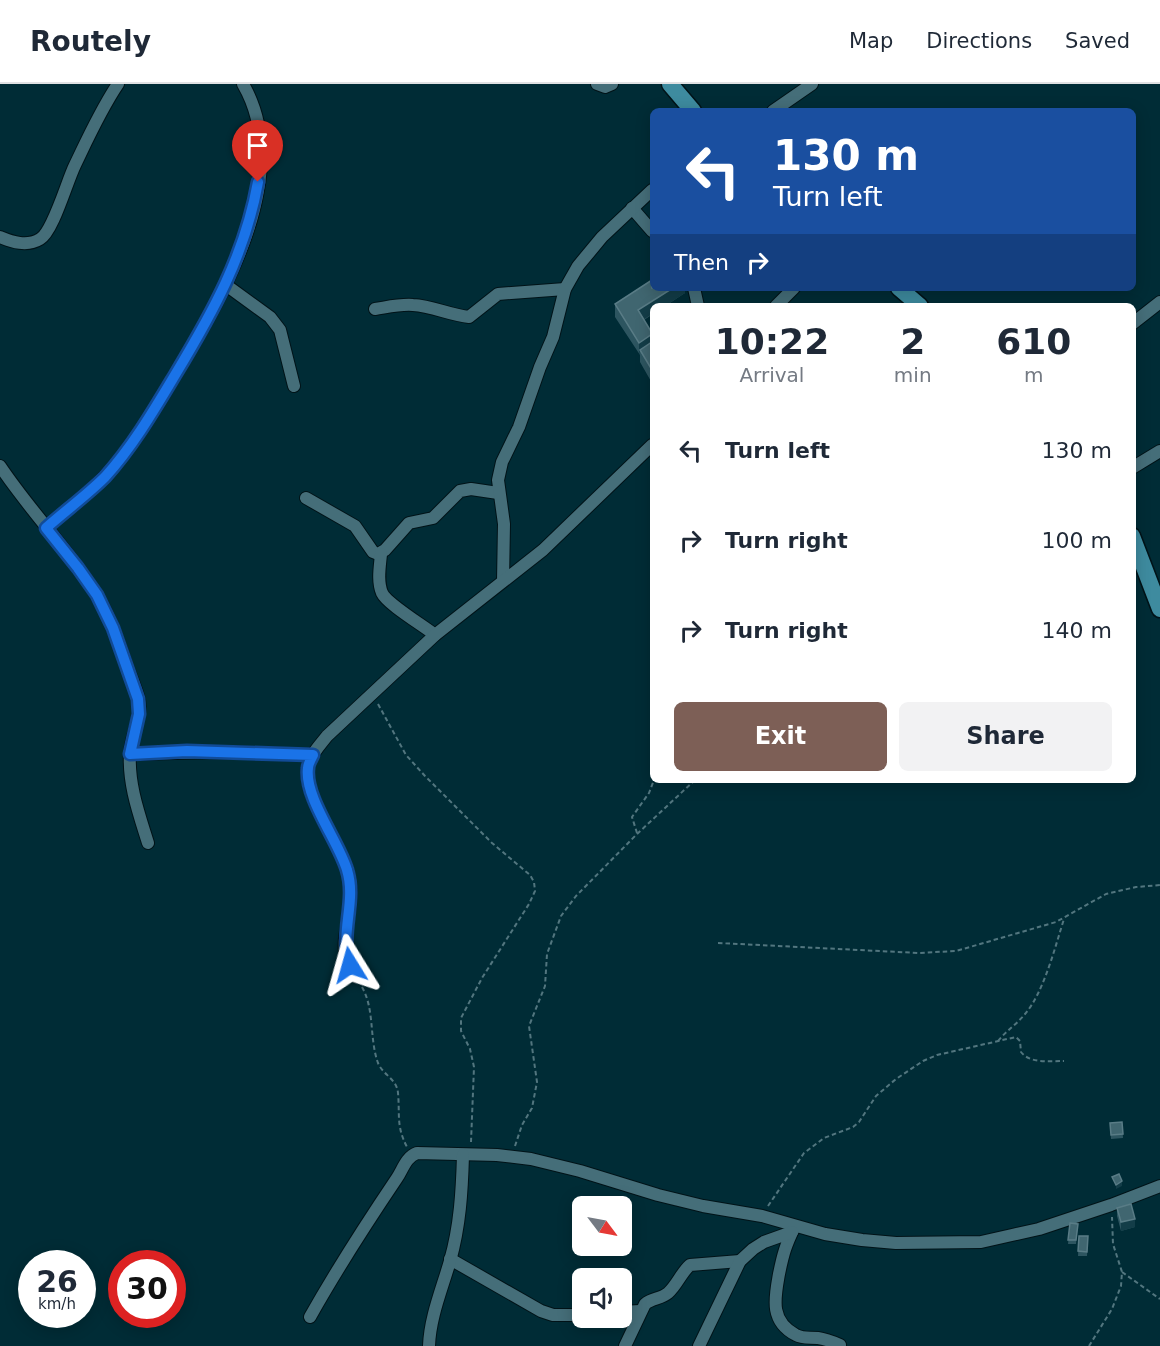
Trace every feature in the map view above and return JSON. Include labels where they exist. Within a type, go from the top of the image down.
[{"type":"main road","points":[[670,84],[690,108]]},
{"type":"main road","points":[[902,291],[916,303]]},
{"type":"main road","points":[[1136,546],[1160,609]]},
{"type":"street","points":[[0,237],[22,243],[33,242],[42,238],[49,229],[74,167],[118,84]]},
{"type":"street","points":[[46,528],[104,477],[142,430],[226,285],[246,236],[262,165],[260,127],[250,96],[243,84]]},
{"type":"street","points":[[597,84],[605,87],[612,84]]},
{"type":"street","points":[[776,108],[812,84]]},
{"type":"street","points":[[503,581],[504,524],[498,480],[502,462],[519,427],[553,337],[564,289],[590,252],[650,192]]},
{"type":"street","points":[[632,208],[650,229]]},
{"type":"street","points":[[226,285],[270,317],[280,330],[294,386]]},
{"type":"street","points":[[375,309],[414,305],[469,316],[498,294],[564,289]]},
{"type":"street","points":[[779,303],[791,291]]},
{"type":"street","points":[[1136,321],[1160,302]]},
{"type":"street","points":[[356,976],[345,950],[350,880],[309,784],[308,767],[313,755],[327,736],[435,635],[543,550],[650,447]]},
{"type":"street","points":[[1136,466],[1160,452]]},
{"type":"street","points":[[0,466],[97,595],[113,628],[138,699],[139,714],[130,754],[131,778],[136,807],[148,843]]},
{"type":"street","points":[[435,635],[393,605],[383,595],[380,581],[381,554],[404,526],[412,521],[425,520],[437,515],[460,491],[471,489],[498,493]]},
{"type":"street","points":[[306,498],[355,526],[373,552],[381,554]]},
{"type":"street","points":[[130,754],[209,752],[313,755]]},
{"type":"street","points":[[310,1317],[367,1221],[411,1155],[423,1153],[514,1157],[562,1166],[617,1184],[692,1203],[762,1216],[794,1229],[896,1243],[981,1242],[1039,1229],[1160,1186]]},
{"type":"street","points":[[429,1346],[434,1316],[459,1223],[467,1155]]},
{"type":"street","points":[[699,1346],[740,1261],[764,1242],[794,1229]]},
{"type":"street","points":[[794,1229],[785,1245],[780,1261],[776,1288],[776,1311],[783,1325],[796,1335],[803,1338],[821,1338],[840,1345]]},
{"type":"street","points":[[450,1259],[541,1311],[553,1315],[572,1315]]},
{"type":"street","points":[[625,1346],[640,1311],[650,1300],[663,1297],[668,1293],[690,1265],[740,1261]]},
{"type":"street","points":[[632,1311],[640,1311]]},
{"type":"path","points":[[373,693],[406,755],[425,777],[492,843],[530,875],[534,882],[535,891],[529,904],[482,978],[461,1018],[461,1031],[470,1049],[474,1067],[467,1155]]},
{"type":"path","points":[[637,834],[632,817],[649,793],[653,783]]},
{"type":"path","points":[[514,1157],[519,1133],[532,1108],[537,1082],[529,1026],[545,986],[547,954],[561,916],[576,896],[692,783]]},
{"type":"path","points":[[718,943],[820,949],[941,952],[967,949],[1064,919],[1106,894],[1136,887],[1160,885]]},
{"type":"path","points":[[997,1043],[1006,1031],[1025,1015],[1033,1003],[1045,976],[1064,919]]},
{"type":"path","points":[[356,976],[370,1006],[378,1064],[396,1084],[400,1129],[411,1155]]},
{"type":"path","points":[[762,1216],[804,1153],[824,1138],[853,1127],[859,1122],[876,1096],[922,1060],[1016,1037],[1020,1041],[1020,1052],[1027,1058],[1064,1061]]},
{"type":"path","points":[[1089,1346],[1117,1298],[1121,1286],[1122,1272],[1113,1244],[1111,1205]]},
{"type":"path","points":[[1122,1272],[1160,1299]]},
{"type":"building","points":[[650,281],[650,291],[668,291],[638,310],[650,330],[650,335],[639,343],[615,304]]},
{"type":"building","points":[[650,343],[650,367],[640,350]]},
{"type":"building","points":[[1122,1122],[1123,1134],[1111,1135],[1110,1123]]},
{"type":"building","points":[[1119,1174],[1122,1181],[1116,1185],[1112,1177]]},
{"type":"building","points":[[1131,1204],[1135,1219],[1121,1222],[1117,1208]]},
{"type":"building","points":[[1070,1223],[1078,1224],[1076,1240],[1068,1240]]},
{"type":"building","points":[[1079,1236],[1088,1236],[1087,1252],[1078,1251]]},
{"type":"route","points":[[258,182],[246,236],[226,285],[142,430],[104,477],[46,528],[97,595],[113,628],[138,699],[139,714],[130,754],[187,751],[313,755],[308,767],[309,784],[350,880],[345,950],[350,965]]}]
